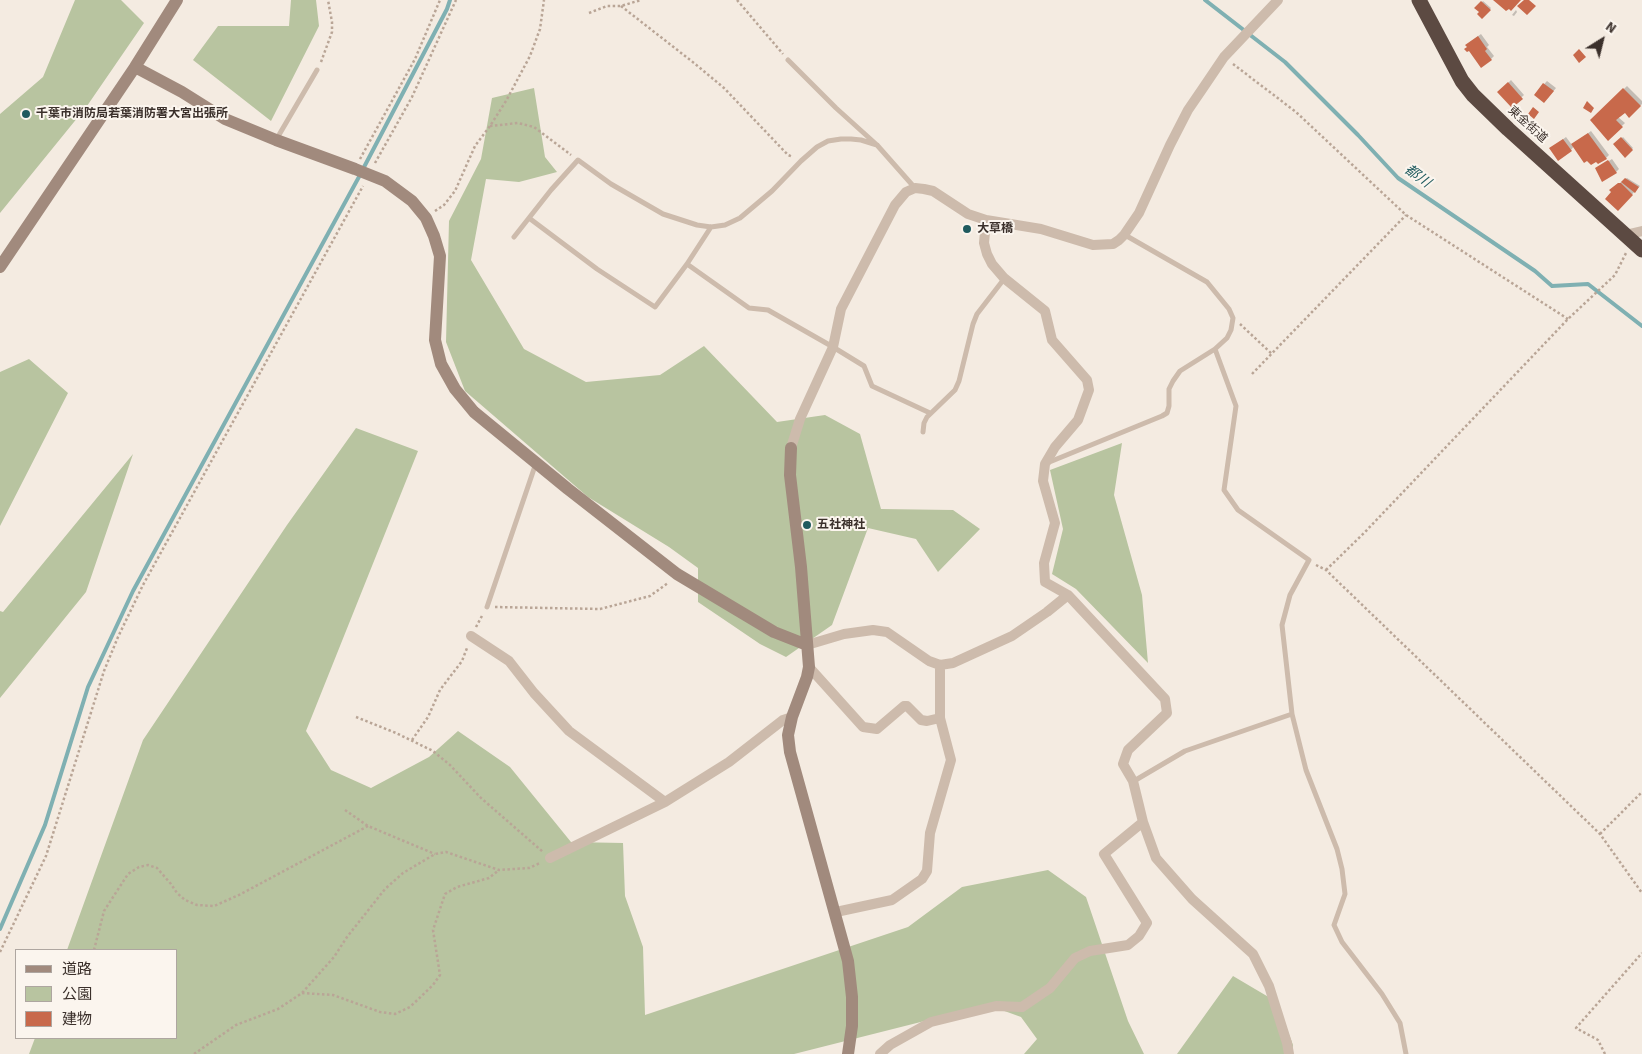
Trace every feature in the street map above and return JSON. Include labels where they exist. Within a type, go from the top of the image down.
[{"type":"highway","name":"東金街道","points":[[1419,0],[1462,81],[1473,95],[1508,129],[1635,239]]},
{"type":"street","points":[[0,267],[135,67],[177,0]]},
{"type":"street","points":[[848,1054],[852,1026],[852,997],[848,961],[836,912],[790,752],[788,735],[809,667],[801,567],[790,475],[791,448],[800,420],[833,347],[841,309],[895,205],[906,192],[915,188],[933,191],[968,214],[986,220],[1041,229],[1094,245],[1112,244],[1119,240],[1139,213],[1188,110],[1224,58],[1278,0]]},
{"type":"street","points":[[135,67],[182,92],[225,119],[385,181],[412,201],[426,218],[440,256],[435,340],[441,364],[455,389],[474,412],[678,574],[774,632],[807,645],[844,634],[873,630],[887,632],[929,662],[940,666],[953,663],[1012,636],[1068,595]]},
{"type":"street","points":[[986,220],[984,243],[992,264],[1004,278],[1045,311],[1052,340],[1087,380],[1089,390],[1078,420],[1055,446],[1044,464],[1043,481],[1055,523],[1044,563],[1045,582],[1068,595],[1165,699],[1166,713],[1128,750],[1123,764],[1133,782],[1143,822],[1156,858],[1192,899],[1254,954],[1269,986],[1289,1054]]},
{"type":"street","points":[[471,636],[509,661],[568,732],[666,802]]},
{"type":"street","points":[[836,912],[892,900],[922,879],[927,871],[930,833],[951,760],[940,718],[940,666]]},
{"type":"street","points":[[809,667],[863,727],[877,729],[904,706],[907,706],[921,720],[927,721],[940,718]]},
{"type":"street","points":[[550,858],[666,802],[729,762],[783,720],[792,718]]},
{"type":"street","points":[[880,1054],[890,1045],[931,1022],[996,1006],[1022,1007],[1050,988],[1075,958],[1090,950],[1128,945],[1139,936],[1148,923],[1104,854],[1143,822]]},
{"type":"lane","points":[[788,60],[836,108],[877,145],[915,188]]},
{"type":"lane","points":[[276,140],[317,70]]},
{"type":"lane","points":[[514,237],[551,190],[578,160],[611,184],[663,214],[697,226],[711,228],[740,218],[772,191],[800,161],[828,141],[850,139],[877,145]]},
{"type":"lane","points":[[529,218],[597,270],[655,307],[711,228]]},
{"type":"lane","points":[[1044,464],[1167,413],[1169,389],[1172,381],[1180,371],[1215,349],[1227,338],[1231,330],[1234,318],[1208,282],[1124,235]]},
{"type":"lane","points":[[687,264],[749,308],[768,310],[864,366],[872,386],[930,413]]},
{"type":"lane","points":[[923,432],[924,423],[930,413],[955,390],[959,381],[972,324],[977,314],[1004,278]]},
{"type":"lane","points":[[1215,349],[1236,406],[1226,463],[1224,490],[1238,510],[1309,560],[1290,595],[1282,625],[1292,714],[1306,770],[1337,849],[1342,869],[1345,894],[1334,925],[1342,942],[1382,994],[1400,1023],[1406,1054]]},
{"type":"lane","points":[[487,607],[536,462]]},
{"type":"lane","points":[[1133,782],[1185,751],[1292,714]]},
{"type":"path","points":[[317,70],[332,32],[328,0]]},
{"type":"path","points":[[355,169],[415,59],[440,0]]},
{"type":"path","points":[[0,952],[46,856],[104,671],[118,637],[143,585],[412,96],[456,0]]},
{"type":"path","points":[[426,218],[444,205],[455,191],[475,146],[506,101],[530,56],[540,29],[544,0]]},
{"type":"path","points":[[589,13],[607,6],[621,6],[641,0]]},
{"type":"path","points":[[737,0],[788,60]]},
{"type":"path","points":[[621,6],[694,62],[724,88],[788,155],[800,161]]},
{"type":"path","points":[[1224,58],[1296,112],[1406,215],[1568,320]]},
{"type":"path","points":[[490,126],[518,123],[534,127],[578,160]]},
{"type":"path","points":[[1252,374],[1406,215]]},
{"type":"path","points":[[1326,570],[1365,532],[1568,320],[1615,275],[1635,239]]},
{"type":"path","points":[[1234,318],[1272,354]]},
{"type":"path","points":[[1309,560],[1326,570],[1600,834],[1642,893]]},
{"type":"path","points":[[412,740],[428,717],[440,690],[462,661],[471,636],[487,607],[600,609],[650,596],[678,574]]},
{"type":"path","points":[[194,1054],[236,1025],[278,1009],[302,994],[334,957],[347,937],[385,889],[403,873],[435,854],[446,852],[499,870],[529,868],[550,858],[481,798],[450,765],[433,751],[412,740],[356,717]]},
{"type":"path","points":[[1600,834],[1642,792]]},
{"type":"path","points":[[345,810],[368,826],[435,854]]},
{"type":"path","points":[[94,949],[104,911],[128,874],[139,867],[148,865],[157,868],[172,884],[177,894],[185,900],[197,906],[214,906],[239,896],[368,826]]},
{"type":"path","points":[[302,994],[333,995],[380,1012],[395,1014],[410,1007],[440,976],[433,930],[444,894],[457,886],[489,878],[499,870]]},
{"type":"path","points":[[1605,1054],[1598,1040],[1576,1028],[1642,953]]},
{"type":"green space","points":[[75,0],[121,0],[144,23],[87,106],[0,213],[0,114],[43,77]]},
{"type":"green space","points":[[291,0],[316,0],[319,26],[271,121],[193,60],[218,26],[289,26]]},
{"type":"green space","points":[[534,88],[545,157],[557,172],[519,182],[486,179],[471,260],[524,349],[586,382],[660,375],[704,346],[777,422],[825,415],[860,434],[881,509],[953,510],[980,529],[938,572],[916,539],[868,528],[832,625],[786,657],[760,644],[698,602],[698,568],[669,547],[588,497],[465,391],[446,342],[449,221],[481,159],[492,98]]},
{"type":"green space","points":[[29,359],[68,393],[0,526],[0,372]]},
{"type":"green space","points":[[356,428],[418,451],[306,731],[331,770],[371,788],[429,757],[458,731],[510,767],[571,842],[623,843],[625,896],[643,947],[645,1015],[908,927],[962,887],[1048,870],[1086,897],[1128,1021],[1144,1054],[1024,1054],[1037,1039],[1021,1017],[988,1005],[794,1054],[29,1054],[35,1039],[178,1039],[178,949],[67,949],[143,740],[287,525]]},
{"type":"green space","points":[[1122,443],[1114,495],[1142,595],[1148,663],[1076,589],[1052,574],[1063,529],[1050,470]]},
{"type":"green space","points":[[133,454],[86,592],[0,698],[0,611],[3,612]]},
{"type":"green space","points":[[1233,976],[1277,1002],[1293,1045],[1292,1054],[1177,1054]]},
{"type":"building","points":[[1493,0],[1521,0],[1511,11],[1509,9],[1506,11]]},
{"type":"building","points":[[1524,0],[1529,0],[1536,6],[1527,15],[1517,6]]},
{"type":"building","points":[[1481,1],[1491,10],[1482,19],[1477,14],[1479,12],[1474,8]]},
{"type":"building","points":[[1478,36],[1487,49],[1485,51],[1492,60],[1481,68],[1469,51],[1467,52],[1464,49],[1467,47],[1465,45]]},
{"type":"building","points":[[1579,49],[1586,57],[1579,63],[1573,55]]},
{"type":"building","points":[[1508,82],[1523,99],[1512,108],[1497,92]]},
{"type":"building","points":[[1543,83],[1554,91],[1544,103],[1534,95]]},
{"type":"building","points":[[1623,88],[1641,106],[1629,118],[1625,113],[1616,120],[1623,127],[1608,141],[1590,120]]},
{"type":"building","points":[[1587,101],[1594,108],[1591,113],[1583,108]]},
{"type":"building","points":[[1533,107],[1539,112],[1534,119],[1528,114]]},
{"type":"building","points":[[1588,133],[1607,159],[1598,164],[1596,162],[1591,165],[1587,161],[1584,163],[1571,144]]},
{"type":"building","points":[[1621,137],[1633,150],[1625,158],[1613,144]]},
{"type":"building","points":[[1563,139],[1572,151],[1558,161],[1549,148]]},
{"type":"building","points":[[1608,160],[1617,173],[1602,182],[1595,168]]},
{"type":"building","points":[[1625,178],[1639,187],[1635,193],[1621,182]]},
{"type":"building","points":[[1618,183],[1621,183],[1633,195],[1618,211],[1605,199],[1611,192],[1609,190]]},
{"type":"waterway","points":[[363,169],[450,0]]},
{"type":"waterway","name":"都川","points":[[1205,0],[1285,62],[1398,178],[1535,271],[1552,286],[1588,284],[1642,326]]},
{"type":"waterway","points":[[0,929],[45,825],[88,687],[133,591],[360,175]]},
{"type":"place","name":"千葉市消防局若葉消防署大宮出張所","points":[[26,114]]},
{"type":"place","name":"大草橋","points":[[967,229]]},
{"type":"place","name":"五社神社","points":[[807,525]]}]
